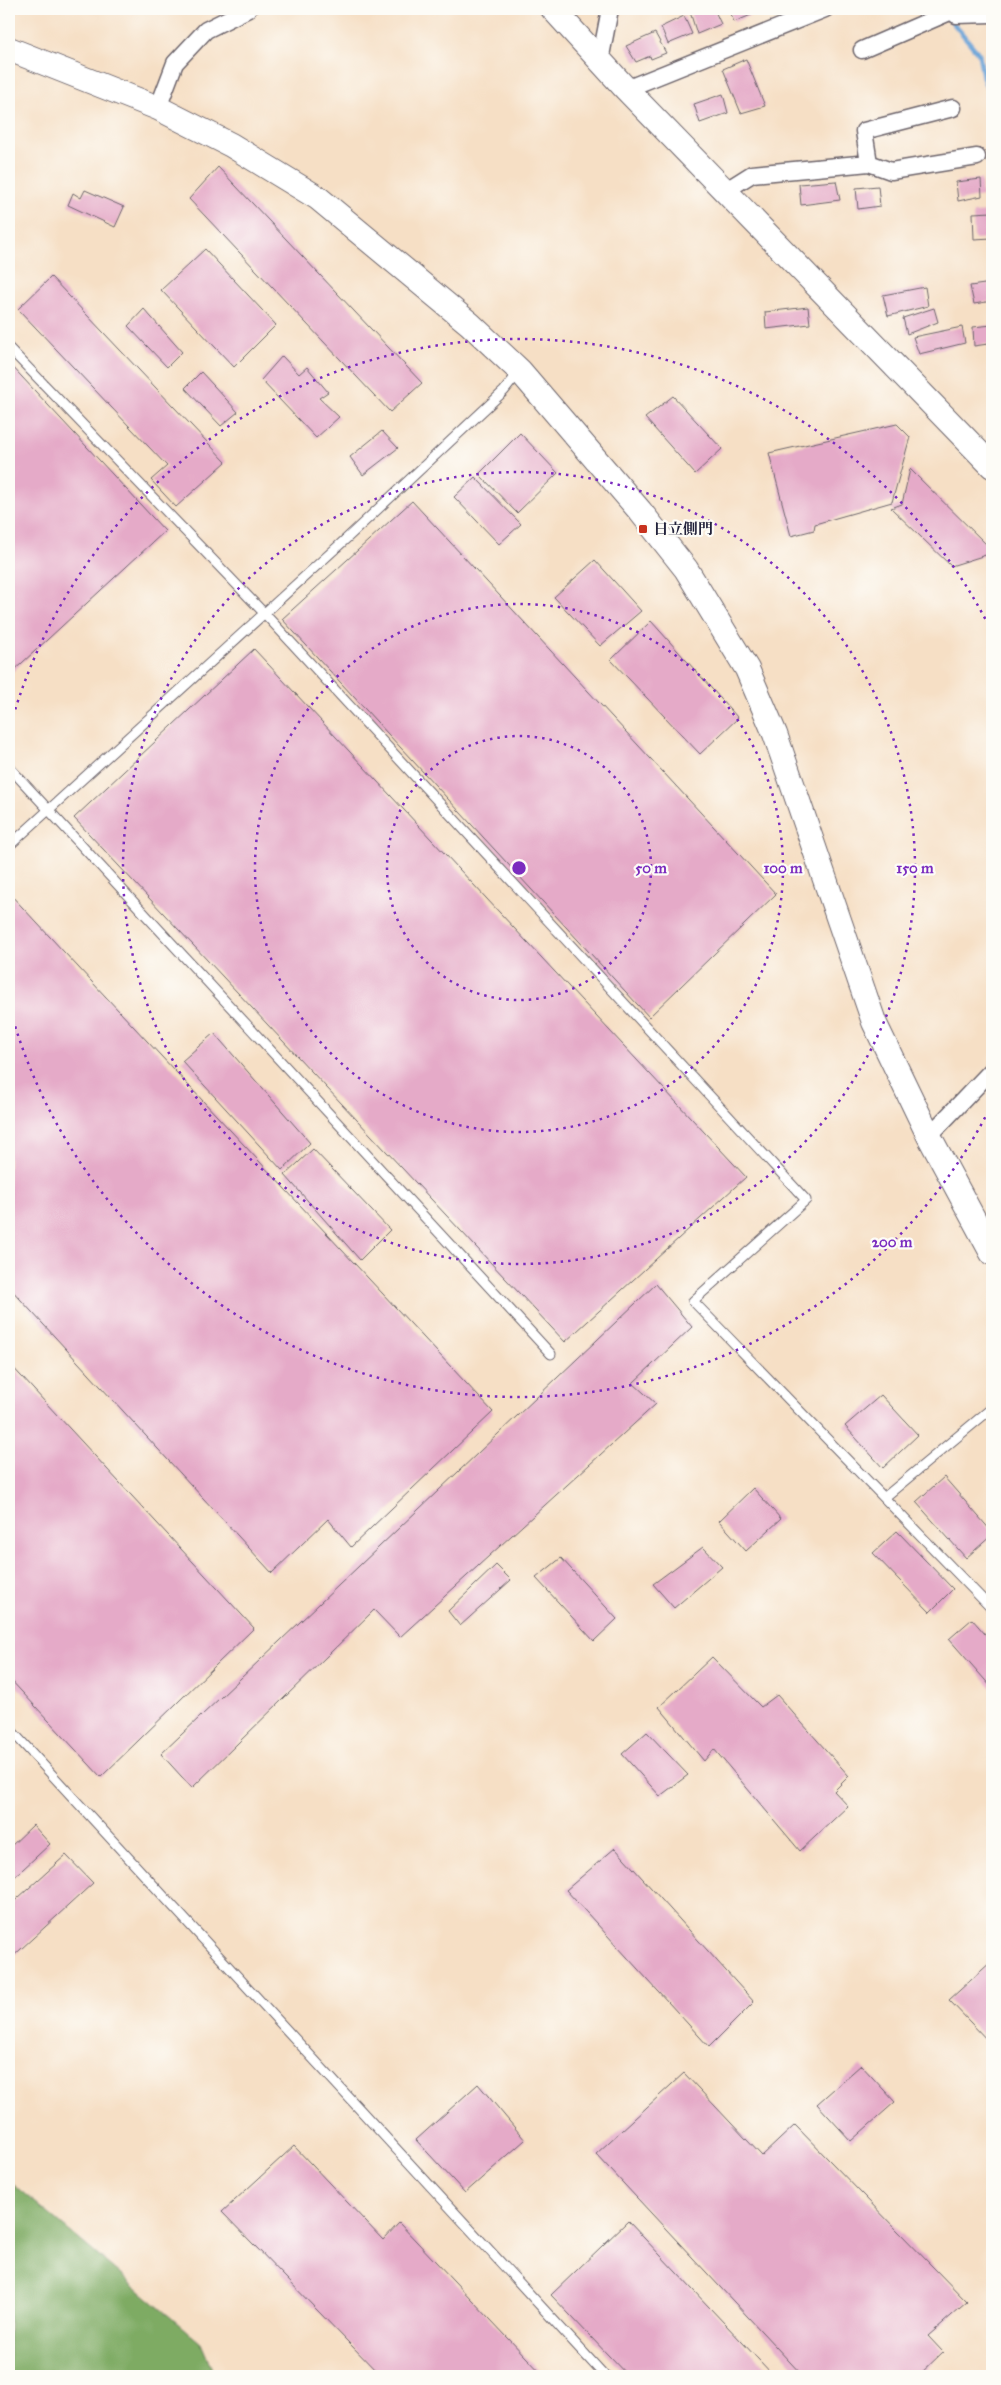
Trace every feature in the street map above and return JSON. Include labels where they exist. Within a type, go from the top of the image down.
[{"type":"street","points":[[158,108],[175,63],[206,30],[248,9]]},
{"type":"street","points":[[553,9],[600,62],[992,466]]},
{"type":"street","points":[[600,62],[610,9]]},
{"type":"street","points":[[626,89],[825,9]]},
{"type":"street","points":[[862,50],[952,10],[956,15],[992,14]]},
{"type":"street","points":[[9,49],[158,108],[231,145],[318,198],[470,324],[520,371],[640,511],[686,570],[747,669],[775,734],[874,1022],[929,1136],[992,1253]]},
{"type":"street","points":[[869,163],[864,131],[953,108]]},
{"type":"street","points":[[725,190],[752,174],[869,163],[890,171],[977,157]]},
{"type":"street","points":[[929,1136],[992,1070]]},
{"type":"lane","points":[[9,348],[264,614],[806,1200],[693,1301],[992,1609]]},
{"type":"lane","points":[[9,846],[264,614],[504,391],[520,371]]},
{"type":"lane","points":[[9,767],[551,1354]]},
{"type":"lane","points":[[885,1497],[992,1408]]},
{"type":"lane","points":[[9,1728],[605,2376]]},
{"type":"green space","points":[[9,2180],[201,2343],[215,2376],[9,2376]]},
{"type":"building","points":[[699,9],[714,9],[721,24],[697,34],[690,12]]},
{"type":"building","points":[[729,9],[754,9],[756,13],[734,22]]},
{"type":"building","points":[[684,16],[692,34],[668,44],[661,27]]},
{"type":"building","points":[[655,33],[666,53],[651,59],[650,56],[636,62],[626,46]]},
{"type":"building","points":[[746,59],[765,106],[741,113],[723,69]]},
{"type":"building","points":[[723,94],[728,113],[700,123],[694,104]]},
{"type":"building","points":[[218,167],[422,383],[390,412],[189,199]]},
{"type":"building","points":[[981,179],[982,196],[958,201],[956,182]]},
{"type":"building","points":[[836,181],[840,200],[801,205],[799,184]]},
{"type":"building","points":[[878,186],[880,206],[858,209],[856,188]]},
{"type":"building","points":[[85,190],[124,207],[115,227],[68,205],[73,193],[81,198]]},
{"type":"building","points":[[992,212],[992,238],[974,239],[973,213]]},
{"type":"building","points":[[205,249],[276,325],[234,367],[161,290]]},
{"type":"building","points":[[51,277],[226,462],[176,507],[151,480],[167,466],[18,309]]},
{"type":"building","points":[[992,283],[992,301],[974,304],[970,286]]},
{"type":"building","points":[[925,287],[928,306],[888,316],[883,295]]},
{"type":"building","points":[[808,307],[810,324],[766,329],[765,312]]},
{"type":"building","points":[[934,308],[938,322],[907,334],[903,318]]},
{"type":"building","points":[[144,309],[182,352],[167,367],[128,326]]},
{"type":"building","points":[[992,325],[992,358],[988,358],[988,344],[974,346],[973,327]]},
{"type":"building","points":[[962,327],[965,343],[919,354],[913,337]]},
{"type":"building","points":[[282,356],[299,374],[307,367],[328,392],[319,398],[339,417],[316,438],[261,380]]},
{"type":"building","points":[[9,363],[165,531],[9,675]]},
{"type":"building","points":[[201,372],[238,412],[221,426],[185,388]]},
{"type":"building","points":[[673,396],[722,449],[695,474],[645,418]]},
{"type":"building","points":[[897,424],[910,437],[892,502],[815,524],[814,530],[791,536],[769,453]]},
{"type":"building","points":[[382,431],[398,448],[363,475],[350,457]]},
{"type":"building","points":[[520,433],[558,473],[517,513],[479,474]]},
{"type":"building","points":[[910,469],[992,550],[992,553],[951,566],[891,508],[902,504]]},
{"type":"building","points":[[475,477],[521,524],[499,544],[454,497]]},
{"type":"building","points":[[412,501],[776,894],[649,1017],[282,619]]},
{"type":"building","points":[[595,560],[641,611],[600,646],[554,597]]},
{"type":"building","points":[[651,621],[738,718],[700,754],[611,660]]},
{"type":"building","points":[[254,649],[746,1177],[565,1342],[74,818]]},
{"type":"building","points":[[9,893],[493,1412],[351,1547],[328,1519],[272,1573],[9,1287]]},
{"type":"building","points":[[214,1033],[310,1143],[282,1170],[182,1061]]},
{"type":"building","points":[[313,1149],[390,1230],[360,1260],[285,1175]]},
{"type":"building","points":[[656,1284],[692,1327],[633,1383],[656,1404],[400,1637],[374,1610],[192,1788],[161,1754]]},
{"type":"building","points":[[9,1363],[254,1628],[101,1777],[9,1678]]},
{"type":"building","points":[[881,1395],[918,1435],[883,1468],[845,1426]]},
{"type":"building","points":[[944,1477],[992,1532],[992,1535],[966,1558],[916,1502]]},
{"type":"building","points":[[753,1488],[781,1519],[746,1551],[719,1521]]},
{"type":"building","points":[[897,1531],[953,1589],[930,1612],[873,1553]]},
{"type":"building","points":[[703,1547],[722,1567],[674,1608],[653,1584]]},
{"type":"building","points":[[561,1558],[617,1619],[594,1641],[536,1578]]},
{"type":"building","points":[[496,1565],[511,1580],[460,1626],[448,1611]]},
{"type":"building","points":[[972,1619],[992,1642],[992,1688],[949,1639]]},
{"type":"building","points":[[712,1657],[761,1707],[777,1695],[849,1776],[834,1791],[848,1806],[800,1851],[714,1749],[704,1761],[659,1707]]},
{"type":"building","points":[[647,1732],[688,1775],[660,1796],[622,1754]]},
{"type":"building","points":[[33,1825],[50,1844],[9,1882],[9,1848]]},
{"type":"building","points":[[615,1848],[754,2002],[709,2047],[566,1890]]},
{"type":"building","points":[[66,1855],[93,1883],[9,1960],[9,1906]]},
{"type":"building","points":[[992,1961],[992,2045],[949,2000]]},
{"type":"building","points":[[861,2065],[895,2102],[851,2141],[817,2104]]},
{"type":"building","points":[[684,2073],[762,2156],[795,2125],[967,2302],[928,2336],[943,2352],[918,2376],[803,2376],[596,2154]]},
{"type":"building","points":[[478,2084],[525,2140],[465,2193],[416,2140]]},
{"type":"building","points":[[294,2146],[383,2240],[399,2223],[544,2376],[381,2376],[222,2212]]},
{"type":"building","points":[[628,2221],[774,2376],[628,2376],[551,2295]]},
{"type":"waterway","points":[[949,18],[979,54],[983,77],[992,101]]},
{"type":"place","name":"日立側門","points":[[643,529]]}]
